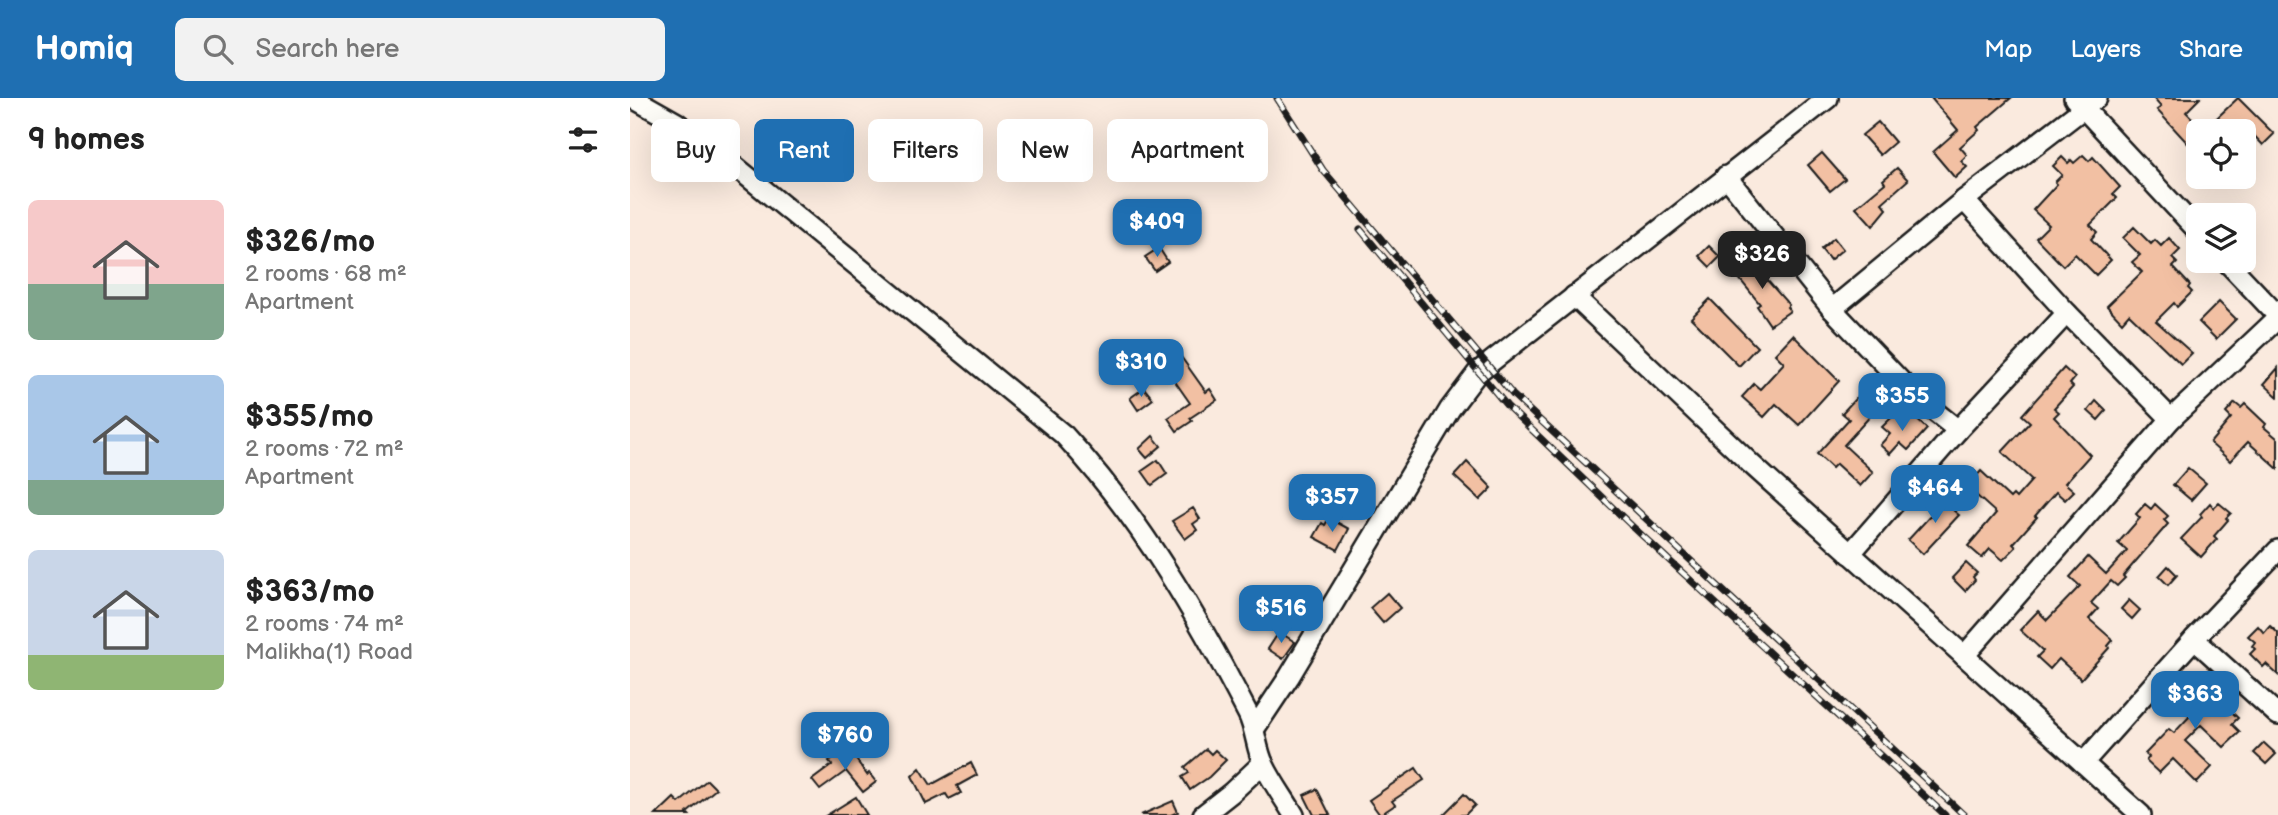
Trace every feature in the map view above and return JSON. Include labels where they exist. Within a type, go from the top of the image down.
[{"type":"street","points":[[633,98],[677,123],[736,167],[1064,435],[1099,472],[1137,525],[1201,628],[1255,728],[1263,763],[1294,815]]},
{"type":"street","points":[[1255,728],[1289,677],[1450,409],[1478,372],[1828,98]]},
{"type":"street","points":[[1832,309],[2085,102],[2186,216]]},
{"type":"street","points":[[1726,176],[1832,309],[1915,396],[1958,430]]},
{"type":"street","points":[[1964,200],[2067,313],[2171,419]]},
{"type":"street","points":[[1964,656],[2171,419],[2278,317],[2237,273]]},
{"type":"street","points":[[1574,296],[1751,464],[2141,815]]},
{"type":"street","points":[[1850,554],[1958,430],[2067,313]]},
{"type":"street","points":[[2083,762],[2278,550]]},
{"type":"street","points":[[2194,639],[2278,715]]},
{"type":"street","points":[[1203,815],[1263,763]]},
{"type":"building","points":[[1931,98],[2011,98],[1977,127],[1979,130],[1960,147],[1967,155],[1961,161],[1967,167],[1955,178],[1933,152],[1958,130]]},
{"type":"building","points":[[2153,98],[2200,98],[2186,112],[2193,119],[2186,119],[2186,141],[2157,110],[2161,107]]},
{"type":"building","points":[[2238,98],[2274,134],[2263,145],[2256,138],[2256,119],[2216,119]]},
{"type":"building","points":[[1878,122],[1895,142],[1880,155],[1862,135]]},
{"type":"building","points":[[1822,153],[1845,179],[1830,191],[1808,165]]},
{"type":"building","points":[[2083,155],[2089,161],[2093,157],[2120,187],[2113,194],[2117,198],[2090,225],[2097,232],[2091,239],[2111,260],[2096,275],[2075,254],[2063,266],[2036,238],[2049,225],[2033,210],[2062,175],[2053,166],[2062,157],[2068,163],[2071,160],[2074,163]]},
{"type":"building","points":[[1897,168],[1908,180],[1882,203],[1887,209],[1873,226],[1856,207],[1885,183],[1883,180]]},
{"type":"building","points":[[2134,227],[2151,244],[2155,240],[2161,246],[2169,238],[2180,250],[2172,258],[2177,263],[2173,267],[2190,285],[2188,288],[2192,292],[2177,307],[2174,303],[2156,321],[2192,353],[2181,364],[2129,314],[2122,322],[2107,306],[2142,272],[2132,262],[2140,255],[2123,238]]},
{"type":"building","points":[[1834,238],[1843,249],[1830,260],[1821,249]]},
{"type":"building","points":[[1709,246],[1720,257],[1710,267],[1699,256]]},
{"type":"building","points":[[1159,248],[1168,262],[1155,271],[1145,257]]},
{"type":"building","points":[[1751,256],[1762,269],[1759,271],[1789,305],[1787,307],[1790,311],[1770,325],[1757,306],[1760,304],[1733,271]]},
{"type":"building","points":[[1710,299],[1757,347],[1739,366],[1691,318]]},
{"type":"building","points":[[2219,302],[2236,319],[2216,339],[2199,322]]},
{"type":"building","points":[[1793,335],[1839,381],[1799,425],[1776,404],[1764,417],[1742,397],[1754,384],[1760,389],[1784,363],[1775,354]]},
{"type":"building","points":[[1179,354],[1206,392],[1210,389],[1217,400],[1190,418],[1192,421],[1177,431],[1168,418],[1190,403],[1174,380],[1179,376],[1169,362]]},
{"type":"building","points":[[2064,368],[2075,378],[2070,384],[2073,387],[2054,408],[2059,412],[2054,417],[2090,455],[2065,483],[2074,491],[2065,500],[2056,492],[2013,544],[2016,547],[2003,560],[1990,549],[1982,558],[1968,546],[1996,513],[1967,487],[1981,471],[2010,498],[2013,495],[2016,498],[2032,480],[2002,452],[2030,422],[2022,415]]},
{"type":"building","points":[[2278,368],[2278,397],[2264,384]]},
{"type":"building","points":[[1144,388],[1153,399],[1138,410],[1130,398]]},
{"type":"building","points":[[1857,397],[1874,412],[1844,445],[1873,472],[1860,486],[1836,464],[1832,468],[1817,454],[1849,419],[1842,413]]},
{"type":"building","points":[[2096,401],[2106,411],[2098,420],[2088,411]]},
{"type":"building","points":[[2235,403],[2241,408],[2245,404],[2278,439],[2278,469],[2248,442],[2230,461],[2210,443],[2231,418],[2226,413]]},
{"type":"building","points":[[1895,414],[1904,422],[1911,414],[1927,429],[1908,450],[1900,443],[1890,454],[1880,445],[1890,434],[1882,427]]},
{"type":"building","points":[[1153,436],[1161,446],[1147,458],[1139,449]]},
{"type":"building","points":[[1158,460],[1167,474],[1152,485],[1142,471]]},
{"type":"building","points":[[1467,462],[1492,488],[1480,500],[1454,476]]},
{"type":"building","points":[[2188,468],[2206,483],[2191,500],[2173,485]]},
{"type":"building","points":[[1944,495],[1958,507],[1954,511],[1959,515],[1923,554],[1908,540],[1933,513],[1930,510]]},
{"type":"building","points":[[2210,503],[2214,508],[2219,503],[2231,513],[2214,536],[2217,539],[2201,557],[2181,539],[2202,517],[2200,514]]},
{"type":"building","points":[[2145,504],[2151,509],[2155,504],[2168,516],[2164,520],[2168,524],[2123,576],[2125,578],[2117,586],[2111,581],[2091,603],[2098,609],[2089,619],[2113,640],[2109,648],[2081,679],[2059,659],[2050,669],[2037,657],[2043,651],[2020,630],[2038,611],[2047,620],[2080,586],[2070,577],[2088,557],[2106,574],[2127,551],[2118,543],[2140,518],[2136,514]]},
{"type":"building","points":[[1193,508],[1200,519],[1193,524],[1197,530],[1185,539],[1172,521]]},
{"type":"building","points":[[1329,518],[1349,529],[1338,550],[1314,537],[1322,523],[1325,525]]},
{"type":"building","points":[[1966,563],[1977,573],[1973,577],[1975,580],[1965,591],[1952,578]]},
{"type":"building","points":[[2168,566],[2177,575],[2168,585],[2159,576]]},
{"type":"building","points":[[1387,593],[1400,608],[1383,623],[1370,608]]},
{"type":"building","points":[[2129,600],[2140,610],[2132,619],[2121,609]]},
{"type":"building","points":[[2258,626],[2264,633],[2270,626],[2278,633],[2278,675],[2266,664],[2263,667],[2250,654],[2255,649],[2252,646],[2255,642],[2248,636]]},
{"type":"building","points":[[1279,632],[1295,642],[1283,659],[1268,649]]},
{"type":"building","points":[[2206,677],[2221,691],[2215,696],[2238,718],[2232,724],[2240,732],[2224,747],[2201,725],[2185,741],[2212,767],[2197,783],[2173,759],[2159,773],[2146,761],[2149,757],[2145,754],[2169,729],[2174,733],[2190,716],[2175,701],[2192,684],[2198,685]]},
{"type":"building","points":[[2264,743],[2276,754],[2266,764],[2254,753]]},
{"type":"building","points":[[848,748],[867,775],[869,773],[876,782],[863,792],[846,771],[820,790],[812,780],[832,765],[829,761]]},
{"type":"building","points":[[1206,749],[1211,754],[1215,750],[1226,760],[1209,777],[1190,790],[1182,777],[1189,773],[1185,767]]},
{"type":"building","points":[[971,763],[977,775],[957,786],[961,793],[949,799],[946,794],[926,804],[912,776],[920,768],[931,785]]},
{"type":"building","points":[[1416,768],[1424,780],[1392,801],[1395,805],[1380,815],[1369,800]]},
{"type":"building","points":[[707,780],[716,789],[687,813],[689,815],[656,815],[674,798],[679,803]]},
{"type":"building","points":[[1317,789],[1330,815],[1314,815],[1304,795]]},
{"type":"building","points":[[1464,794],[1475,805],[1465,815],[1443,815]]},
{"type":"building","points":[[856,797],[867,815],[827,815]]},
{"type":"building","points":[[1173,801],[1178,812],[1171,815],[1141,815]]},
{"type":"railway","points":[[1277,98],[1323,170],[1513,395],[1964,815]]},
{"type":"railway","points":[[1360,229],[1507,406],[1633,527],[1945,815]]}]
